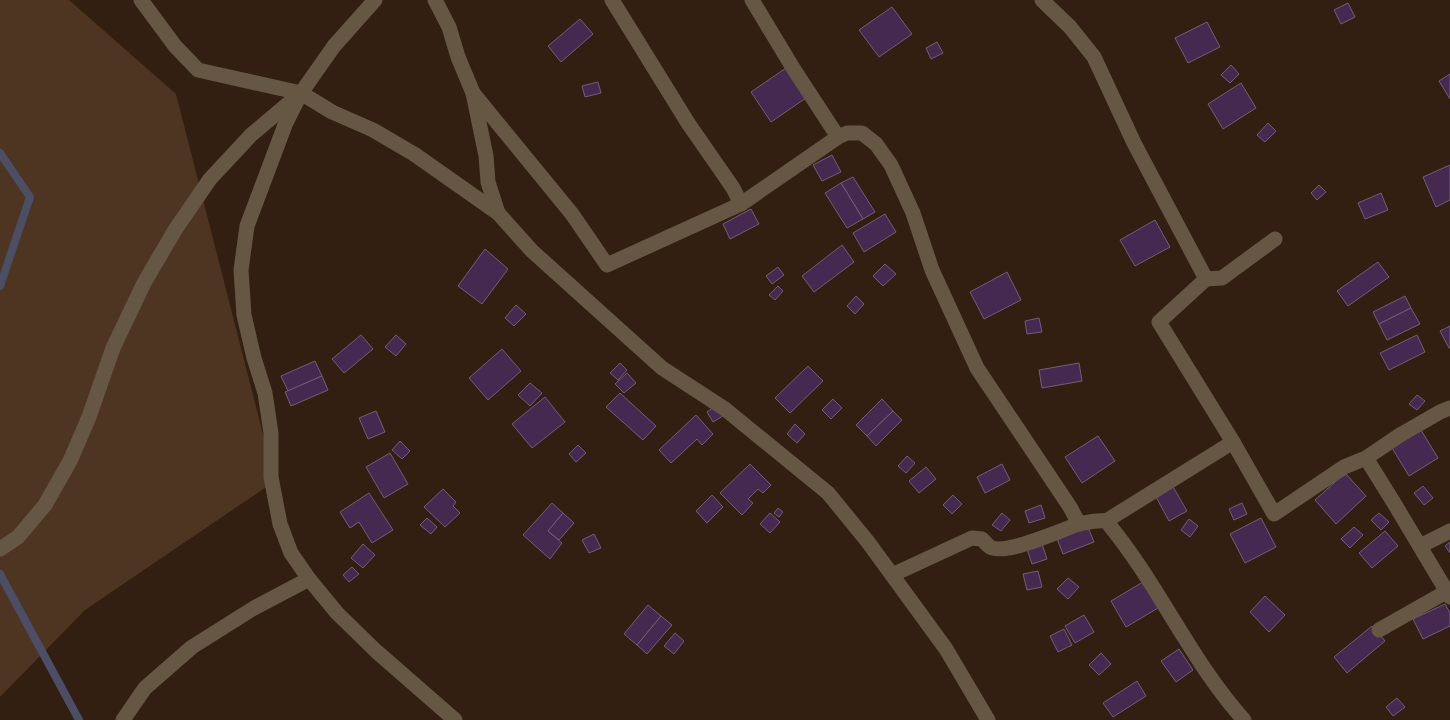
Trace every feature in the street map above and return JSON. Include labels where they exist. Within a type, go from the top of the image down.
[{"type":"street","points":[[141,0],[175,46],[198,70],[301,93],[332,112],[373,130],[414,154],[498,213],[532,251],[662,368],[724,408],[828,493],[892,575],[946,649],[988,720]]},
{"type":"street","points":[[375,0],[334,46],[301,93],[285,125],[247,226],[241,270],[244,315],[254,358],[266,393],[271,432],[271,477],[280,524],[291,553],[309,579],[337,613],[376,651],[456,720]]},
{"type":"street","points":[[434,0],[449,27],[458,57],[473,93],[486,156],[488,182],[498,213]]},
{"type":"street","points":[[612,0],[688,123],[733,188],[741,204]]},
{"type":"street","points":[[752,0],[838,137]]},
{"type":"street","points":[[1042,0],[1070,27],[1094,57],[1134,143],[1206,279]]},
{"type":"street","points":[[0,549],[18,537],[45,505],[70,460],[89,417],[113,348],[144,283],[174,230],[210,179],[251,135],[301,93]]},
{"type":"street","points":[[473,93],[572,214],[606,265],[653,246],[741,204],[838,137],[846,133],[862,134],[876,144],[892,165],[913,213],[932,270],[977,368],[1070,507],[1079,524]]},
{"type":"street","points":[[1275,239],[1222,278],[1206,279],[1159,322],[1233,442],[1274,514],[1344,468],[1366,458],[1400,435],[1450,408]]},
{"type":"street","points":[[892,575],[972,538],[982,538],[990,547],[1000,550],[1043,538],[1079,524],[1098,520],[1106,521],[1233,442]]},
{"type":"street","points":[[1366,458],[1448,594],[1379,630]]},
{"type":"street","points":[[1106,521],[1154,589],[1225,699],[1244,720]]},
{"type":"street","points":[[1420,546],[1450,531]]},
{"type":"street","points":[[123,720],[145,688],[192,647],[254,608],[309,579]]},
{"type":"shaded area","points":[[0,0],[69,0],[176,94],[275,481],[85,610],[0,697]]},
{"type":"building","points":[[1348,3],[1355,17],[1341,24],[1334,10]]},
{"type":"building","points":[[892,7],[912,34],[879,57],[859,30]]},
{"type":"building","points":[[580,19],[593,34],[561,62],[548,46]]},
{"type":"building","points":[[1207,22],[1220,47],[1188,63],[1175,38]]},
{"type":"building","points":[[937,42],[943,53],[931,59],[926,48]]},
{"type":"building","points":[[1231,65],[1239,74],[1230,83],[1221,75]]},
{"type":"building","points":[[786,68],[806,98],[771,122],[751,92]]},
{"type":"building","points":[[1450,74],[1450,99],[1439,81]]},
{"type":"building","points":[[598,82],[601,93],[585,97],[582,86]]},
{"type":"building","points":[[1241,83],[1256,108],[1223,129],[1208,104]]},
{"type":"building","points":[[1268,123],[1276,131],[1265,142],[1257,135]]},
{"type":"building","points":[[832,155],[841,172],[822,181],[813,165]]},
{"type":"building","points":[[1450,165],[1450,200],[1436,207],[1423,177]]},
{"type":"building","points":[[853,177],[875,212],[863,219],[841,183]]},
{"type":"building","points":[[841,183],[863,219],[847,228],[825,193]]},
{"type":"building","points":[[1319,185],[1326,192],[1317,200],[1311,193]]},
{"type":"building","points":[[1381,193],[1388,210],[1365,219],[1358,203]]},
{"type":"building","points":[[751,209],[759,224],[730,239],[723,224]]},
{"type":"building","points":[[885,214],[896,232],[864,252],[853,233]]},
{"type":"building","points":[[1155,220],[1170,247],[1135,266],[1120,240]]},
{"type":"building","points":[[842,245],[854,262],[814,292],[802,276]]},
{"type":"building","points":[[485,249],[508,269],[482,304],[458,286]]},
{"type":"building","points":[[1378,262],[1389,277],[1348,306],[1337,291]]},
{"type":"building","points":[[885,264],[896,274],[883,286],[873,276]]},
{"type":"building","points":[[778,267],[784,275],[772,284],[766,276]]},
{"type":"building","points":[[1007,272],[1021,300],[984,319],[970,292]]},
{"type":"building","points":[[778,286],[783,291],[775,300],[769,295]]},
{"type":"building","points":[[856,296],[864,304],[855,314],[847,306]]},
{"type":"building","points":[[1405,296],[1411,308],[1379,324],[1373,312]]},
{"type":"building","points":[[516,305],[526,314],[514,326],[505,318]]},
{"type":"building","points":[[1411,308],[1420,324],[1387,340],[1379,324]]},
{"type":"building","points":[[1039,318],[1042,332],[1027,334],[1025,321]]},
{"type":"building","points":[[1450,326],[1450,348],[1449,348],[1440,331]]},
{"type":"building","points":[[361,335],[373,349],[344,373],[332,359]]},
{"type":"building","points":[[396,335],[406,344],[396,356],[385,347]]},
{"type":"building","points":[[1417,335],[1425,352],[1389,370],[1380,353]]},
{"type":"building","points":[[502,349],[521,371],[488,400],[469,378]]},
{"type":"building","points":[[315,361],[322,376],[288,391],[281,376]]},
{"type":"building","points":[[620,363],[627,370],[618,380],[610,373]]},
{"type":"building","points":[[1079,363],[1082,381],[1042,388],[1039,370]]},
{"type":"building","points":[[808,366],[823,381],[790,413],[775,398]]},
{"type":"building","points":[[627,373],[636,383],[624,393],[615,384]]},
{"type":"building","points":[[322,376],[328,390],[291,406],[285,392]]},
{"type":"building","points":[[530,383],[542,393],[530,406],[518,395]]},
{"type":"building","points":[[620,393],[656,426],[643,440],[606,407]]},
{"type":"building","points":[[1417,395],[1425,401],[1417,410],[1409,404]]},
{"type":"building","points":[[545,397],[565,422],[532,448],[512,424]]},
{"type":"building","points":[[833,399],[842,408],[831,419],[822,410]]},
{"type":"building","points":[[882,399],[893,411],[867,436],[856,425]]},
{"type":"building","points":[[716,406],[723,416],[713,422],[707,412]]},
{"type":"building","points":[[376,411],[385,432],[368,439],[359,418]]},
{"type":"building","points":[[893,411],[902,420],[876,446],[867,436]]},
{"type":"building","points":[[696,415],[713,434],[702,445],[697,439],[671,463],[659,450]]},
{"type":"building","points":[[795,424],[805,434],[797,443],[787,434]]},
{"type":"building","points":[[1421,430],[1438,458],[1409,476],[1392,448]]},
{"type":"building","points":[[1098,436],[1115,461],[1082,483],[1065,457]]},
{"type":"building","points":[[400,441],[410,451],[402,459],[392,450]]},
{"type":"building","points":[[578,445],[586,453],[576,462],[569,454]]},
{"type":"building","points":[[390,453],[408,484],[384,498],[366,467]]},
{"type":"building","points":[[907,456],[915,463],[906,473],[898,466]]},
{"type":"building","points":[[750,464],[771,485],[763,493],[758,489],[748,499],[753,503],[742,515],[720,493]]},
{"type":"building","points":[[1002,464],[1010,480],[985,493],[977,477]]},
{"type":"building","points":[[926,467],[936,479],[919,493],[909,481]]},
{"type":"building","points":[[1345,473],[1366,496],[1336,524],[1315,500]]},
{"type":"building","points":[[1172,485],[1187,511],[1169,521],[1155,495]]},
{"type":"building","points":[[1423,486],[1433,498],[1424,505],[1414,493]]},
{"type":"building","points":[[443,489],[456,502],[453,506],[460,513],[445,527],[424,507]]},
{"type":"building","points":[[369,493],[393,530],[372,543],[359,522],[350,528],[340,512]]},
{"type":"building","points":[[712,495],[723,507],[707,523],[696,511]]},
{"type":"building","points":[[953,495],[962,504],[952,514],[943,505]]},
{"type":"building","points":[[552,503],[563,513],[548,531],[562,543],[550,559],[523,535]]},
{"type":"building","points":[[1242,503],[1247,514],[1234,520],[1229,509]]},
{"type":"building","points":[[1041,505],[1045,518],[1029,523],[1025,511]]},
{"type":"building","points":[[778,508],[783,512],[779,517],[774,513]]},
{"type":"building","points":[[563,513],[574,523],[559,540],[548,531]]},
{"type":"building","points":[[770,513],[780,522],[770,533],[760,524]]},
{"type":"building","points":[[1002,513],[1010,520],[1001,531],[992,525]]},
{"type":"building","points":[[1379,513],[1389,522],[1381,530],[1371,520]]},
{"type":"building","points":[[427,518],[437,527],[431,534],[420,525]]},
{"type":"building","points":[[1261,518],[1276,547],[1245,563],[1230,534]]},
{"type":"building","points":[[1189,519],[1198,526],[1190,537],[1181,530]]},
{"type":"building","points":[[1087,525],[1094,542],[1063,554],[1056,536]]},
{"type":"building","points":[[1354,527],[1363,535],[1350,548],[1341,539]]},
{"type":"building","points":[[1385,531],[1398,546],[1372,568],[1359,553]]},
{"type":"building","points":[[594,534],[601,548],[589,553],[582,540]]},
{"type":"building","points":[[1041,541],[1047,559],[1032,564],[1026,546]]},
{"type":"building","points":[[1450,542],[1450,553],[1445,546]]},
{"type":"building","points":[[363,544],[375,555],[363,568],[351,558]]},
{"type":"building","points":[[352,567],[359,574],[349,582],[343,575]]},
{"type":"building","points":[[1038,571],[1042,587],[1027,590],[1023,574]]},
{"type":"building","points":[[1068,578],[1079,587],[1068,599],[1057,589]]},
{"type":"building","points":[[1143,582],[1158,608],[1126,627],[1111,601]]},
{"type":"building","points":[[1265,596],[1285,615],[1269,632],[1250,612]]},
{"type":"building","points":[[1445,604],[1450,613],[1450,626],[1423,639],[1413,619]]},
{"type":"building","points":[[648,605],[661,616],[637,645],[624,634]]},
{"type":"building","points":[[1084,615],[1094,632],[1075,643],[1065,626]]},
{"type":"building","points":[[661,616],[672,625],[647,654],[637,645]]},
{"type":"building","points":[[1372,626],[1385,641],[1347,673],[1334,657]]},
{"type":"building","points":[[1064,629],[1072,645],[1058,652],[1050,636]]},
{"type":"building","points":[[675,633],[684,641],[674,654],[664,646]]},
{"type":"building","points":[[1179,649],[1193,670],[1176,682],[1161,661]]},
{"type":"building","points":[[1101,653],[1111,664],[1099,675],[1089,665]]},
{"type":"building","points":[[1137,681],[1146,696],[1113,717],[1103,703]]},
{"type":"building","points":[[1397,698],[1405,707],[1393,716],[1386,707]]},
{"type":"waterway","points":[[0,153],[30,197],[0,286]]},
{"type":"waterway","points":[[0,574],[79,720]]}]
